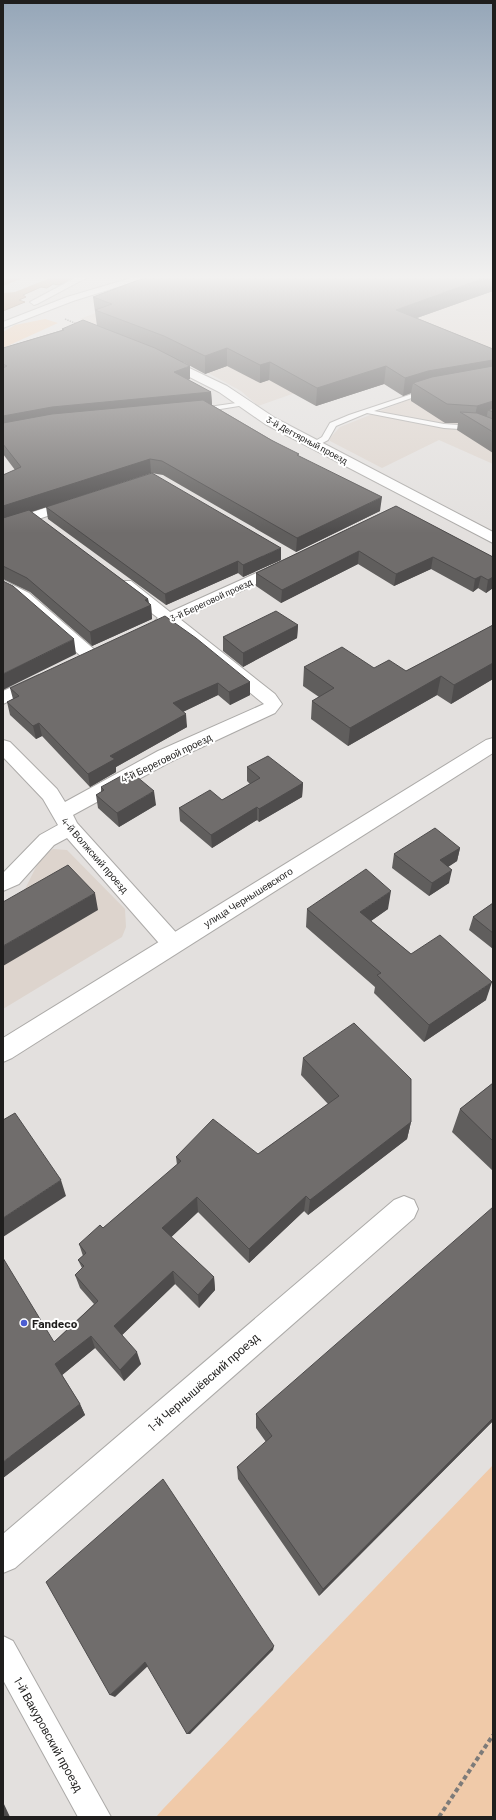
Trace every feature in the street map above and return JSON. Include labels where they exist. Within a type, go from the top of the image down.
[{"type":"street","name":"3-й Дегтярный проезд","points":[[170,363],[223,389],[270,421],[314,444],[412,503],[493,538]]},
{"type":"street","points":[[3,527],[39,521],[87,498]]},
{"type":"street","name":"3-й Береговой проезд","points":[[145,631],[296,560],[282,550]]},
{"type":"street","points":[[114,576],[170,618]]},
{"type":"street","points":[[3,585],[23,596],[96,652],[73,663]]},
{"type":"street","name":"4-й Береговой проезд","points":[[3,883],[11,878],[64,821],[165,756],[269,709],[272,704],[269,698],[170,618]]},
{"type":"street","points":[[3,698],[52,673]]},
{"type":"street","name":"улица Чернышевского","points":[[3,1050],[493,744]]},
{"type":"street","name":"4-й Волжский проезд","points":[[3,746],[50,794],[64,821],[173,944]]},
{"type":"street","name":"1-й Чернышёвский проезд","points":[[3,1556],[404,1209]]},
{"type":"street","name":"1-й Вакуровский проезд","points":[[3,1651],[95,1817]]},
{"type":"lane","points":[[314,444],[325,438],[333,425],[366,411],[435,390]]},
{"type":"lane","points":[[190,411],[243,404]]},
{"type":"lane","points":[[366,411],[444,426],[475,428],[487,433]]},
{"type":"lane","points":[[475,428],[493,421]]},
{"type":"path","points":[[439,1817],[493,1735]]},
{"type":"shaded area","points":[[184,363],[493,363],[493,464],[439,440],[382,468],[330,441],[330,438],[340,427],[405,401],[434,393],[369,367],[258,406],[241,391],[210,374]]},
{"type":"shaded area","points":[[53,849],[67,850],[125,909],[126,927],[122,937],[3,1009],[3,910],[19,901],[40,859]]},
{"type":"shaded area","points":[[493,1465],[493,1817],[156,1817],[163,1809]]},
{"type":"building","points":[[184,363],[190,366],[174,372],[211,392],[52,407],[3,416],[3,368],[7,366],[3,364]]},
{"type":"building","points":[[256,363],[267,363],[260,365]]},
{"type":"building","points":[[272,363],[476,363],[428,371],[405,378],[386,366],[317,388]]},
{"type":"building","points":[[493,366],[493,401],[477,406],[447,404],[413,383],[432,377]]},
{"type":"building","points":[[203,400],[271,440],[299,454],[297,455],[382,497],[297,538],[162,461],[150,459],[3,506],[3,475],[21,467],[3,444],[3,423],[52,414]]},
{"type":"building","points":[[460,412],[477,413],[493,419],[493,432]]},
{"type":"building","points":[[152,473],[281,548],[243,565],[238,561],[165,594],[46,507]]},
{"type":"building","points":[[396,506],[493,557],[493,577],[488,580],[481,576],[475,579],[433,557],[396,574],[359,551],[282,590],[256,573]]},
{"type":"building","points":[[29,510],[148,599],[145,600],[151,605],[90,632],[27,578],[3,566],[3,518]]},
{"type":"building","points":[[3,581],[13,586],[74,639],[3,674]]},
{"type":"building","points":[[276,611],[298,625],[243,653],[223,637]]},
{"type":"building","points":[[165,616],[196,638],[250,682],[229,692],[218,683],[173,703],[186,714],[110,756],[115,759],[88,774],[39,723],[33,726],[7,702],[19,696],[10,688]]},
{"type":"building","points":[[493,625],[493,663],[454,685],[441,676],[350,728],[312,701],[334,688],[304,667],[342,647],[374,668],[389,660],[406,671]]},
{"type":"building","points":[[268,756],[303,783],[259,809],[257,807],[211,835],[179,808],[210,790],[222,800],[260,778],[247,767]]},
{"type":"building","points":[[130,771],[154,791],[117,813],[96,795],[104,790],[101,787]]},
{"type":"building","points":[[435,828],[460,848],[440,860],[452,870],[432,883],[394,854]]},
{"type":"building","points":[[68,865],[95,893],[3,946],[3,902]]},
{"type":"building","points":[[366,869],[391,891],[360,912],[411,954],[440,935],[492,982],[429,1025],[377,975],[381,973],[307,909]]},
{"type":"building","points":[[493,903],[493,933],[473,917]]},
{"type":"building","points":[[354,1023],[411,1079],[411,1122],[310,1200],[306,1196],[249,1249],[197,1197],[162,1228],[214,1277],[198,1295],[173,1271],[114,1326],[137,1352],[120,1370],[91,1336],[55,1364],[80,1404],[3,1462],[3,1258],[54,1342],[98,1301],[75,1275],[84,1266],[78,1260],[86,1253],[79,1244],[100,1225],[103,1228],[181,1161],[176,1157],[213,1119],[258,1154],[339,1096],[303,1058]]},
{"type":"building","points":[[493,1083],[493,1141],[460,1109]]},
{"type":"building","points":[[15,1113],[61,1180],[3,1218],[3,1120]]},
{"type":"building","points":[[493,1207],[493,1418],[323,1589],[237,1467],[272,1436],[256,1414]]},
{"type":"building","points":[[163,1479],[274,1646],[187,1734],[145,1662],[110,1695],[46,1582]]},
{"type":"place","name":"Fandeco","points":[[24,1323]]}]
